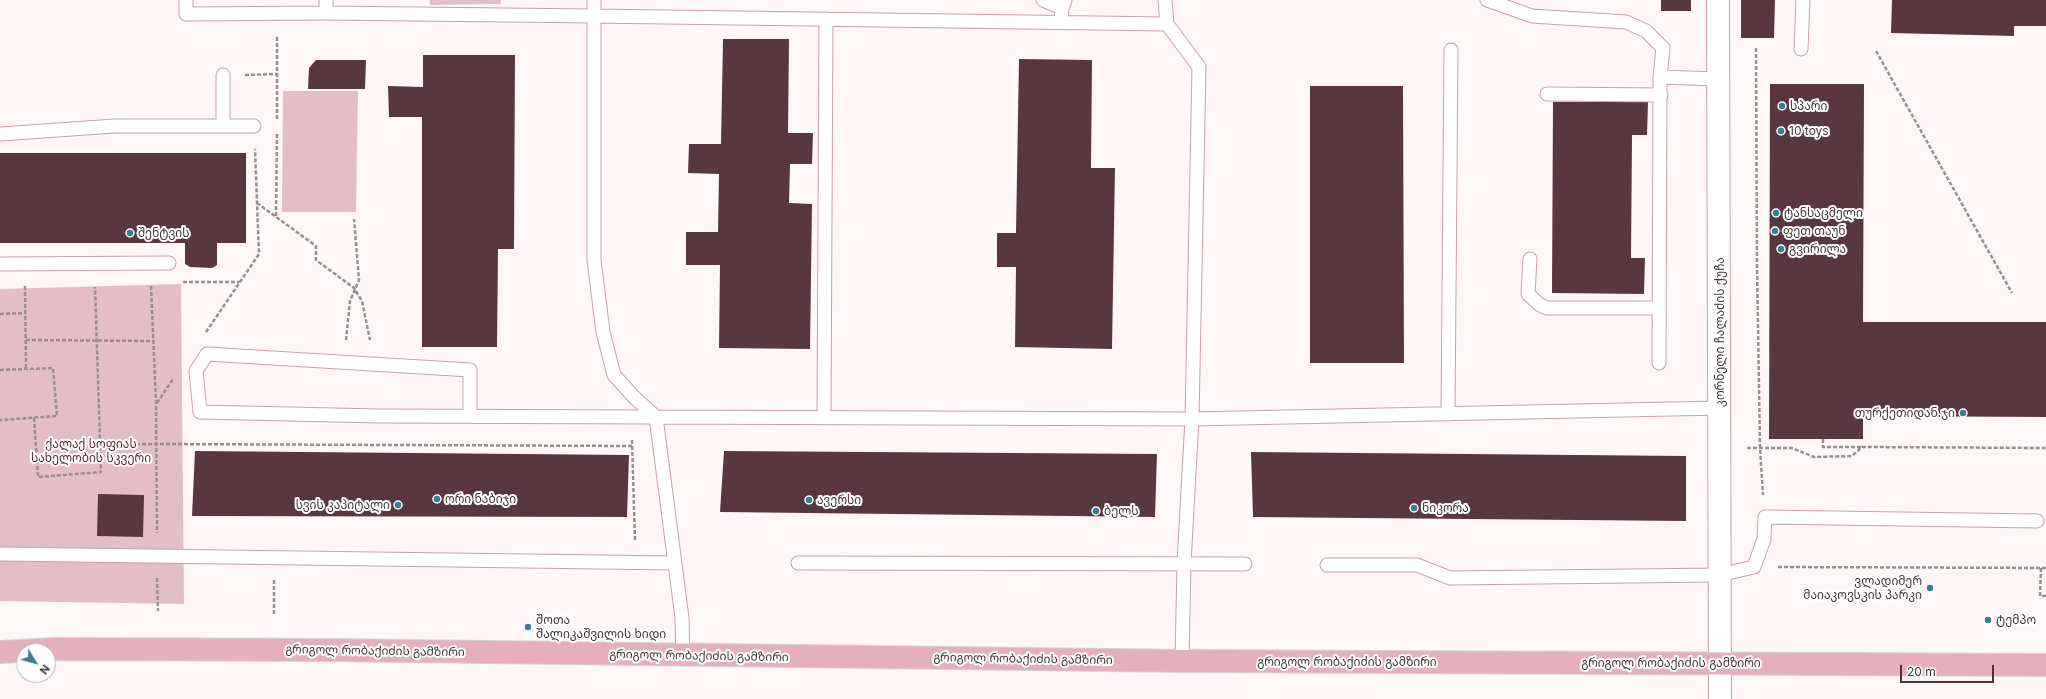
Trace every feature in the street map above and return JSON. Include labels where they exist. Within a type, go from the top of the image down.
[{"type":"main road","points":[[0,635],[29,643]]},
{"type":"main road","name":"გრიგოლ რობაქიძის გამზირი","points":[[56,650],[330,650],[683,656],[1182,661],[2046,665]]},
{"type":"main road","name":"გრიგოლ რობაქიძის გამზირი","points":[[0,652],[16,651]]},
{"type":"street","name":"კორნელი ჩალაძის ქუჩა","points":[[1718,0],[1721,448],[1719,574],[1721,663],[1720,699]]},
{"type":"lane","points":[[186,0],[186,14],[277,13],[326,6],[594,16],[1168,24]]},
{"type":"lane","points":[[594,0],[594,260],[603,332],[614,374],[634,397],[656,418],[682,618],[683,656]]},
{"type":"lane","points":[[1043,0],[1063,4],[1061,22]]},
{"type":"lane","points":[[1165,0],[1168,24],[1199,67],[1192,419],[1184,563],[1182,661]]},
{"type":"lane","points":[[1486,0],[1532,16],[1626,22],[1646,31],[1663,48],[1660,77],[1659,363]]},
{"type":"lane","points":[[1801,49],[1803,0]]},
{"type":"lane","points":[[824,417],[826,19]]},
{"type":"lane","points":[[1448,414],[1451,50]]},
{"type":"lane","points":[[223,75],[223,126]]},
{"type":"lane","points":[[1660,77],[1718,79]]},
{"type":"lane","points":[[1547,94],[1661,96]]},
{"type":"lane","points":[[0,134],[115,126],[254,126]]},
{"type":"lane","points":[[1530,260],[1528,294],[1536,302],[1547,308],[1659,308]]},
{"type":"lane","points":[[0,264],[169,263]]},
{"type":"lane","points":[[470,416],[470,370],[207,354],[196,371],[200,412],[470,416],[632,417],[656,418],[824,417],[1192,419],[1720,408]]},
{"type":"lane","points":[[1327,565],[1417,564],[1450,578],[1719,574],[1754,567],[1764,539],[1765,517],[2037,521]]},
{"type":"lane","points":[[0,554],[675,563]]},
{"type":"lane","points":[[798,563],[1245,564]]},
{"type":"path","points":[[277,13],[277,121]]},
{"type":"path","points":[[1756,48],[1760,448],[1765,517]]},
{"type":"path","points":[[1876,51],[2012,292]]},
{"type":"path","points":[[223,75],[277,74]]},
{"type":"path","points":[[202,337],[258,254],[254,126]]},
{"type":"path","points":[[276,216],[277,129]]},
{"type":"path","points":[[257,202],[316,246],[316,260],[354,288],[362,301],[374,365]]},
{"type":"path","points":[[344,363],[350,301],[354,288],[359,280],[354,219]]},
{"type":"path","points":[[25,264],[26,369]]},
{"type":"path","points":[[34,418],[38,477],[101,472],[94,264]]},
{"type":"path","points":[[150,264],[157,444],[158,611]]},
{"type":"path","points":[[180,282],[239,282]]},
{"type":"path","points":[[0,314],[26,313]]},
{"type":"path","points":[[26,340],[153,341]]},
{"type":"path","points":[[0,370],[53,368],[57,416],[0,420]]},
{"type":"path","points":[[156,404],[177,373]]},
{"type":"path","points":[[632,417],[635,563]]},
{"type":"path","points":[[1823,439],[1823,447],[2046,448]]},
{"type":"path","points":[[100,445],[633,446]]},
{"type":"path","points":[[1721,448],[1792,448],[1814,457],[1852,456],[1862,447]]},
{"type":"path","points":[[273,558],[274,614]]},
{"type":"path","points":[[1754,567],[2046,568]]},
{"type":"path","points":[[2041,568],[2040,596],[2046,596]]},
{"type":"green space","points":[[430,0],[501,0],[501,4],[430,5]]},
{"type":"green space","points":[[283,91],[358,91],[356,212],[282,212]]},
{"type":"green space","name":"ქალაქ სოფიას სახელობის სკვერი","points":[[181,284],[184,604],[0,601],[0,289]]},
{"type":"building","points":[[1661,0],[1691,0],[1691,11],[1661,11]]},
{"type":"building","points":[[1741,0],[1775,0],[1774,38],[1741,38]]},
{"type":"building","points":[[1892,0],[2046,0],[2046,26],[2014,26],[2014,36],[1891,33]]},
{"type":"building","points":[[723,39],[789,39],[788,133],[813,133],[812,164],[790,164],[789,203],[812,204],[810,349],[719,348],[720,265],[686,265],[686,232],[718,232],[719,174],[688,173],[689,144],[721,144]]},
{"type":"building","points":[[423,55],[515,55],[514,249],[498,249],[497,347],[422,347],[422,117],[389,117],[388,86],[423,87]]},
{"type":"building","points":[[1019,59],[1092,60],[1091,168],[1115,168],[1112,349],[1015,347],[1016,267],[997,267],[997,233],[1016,233]]},
{"type":"building","points":[[316,60],[366,60],[365,89],[308,89],[309,68]]},
{"type":"building","points":[[1770,84],[1864,84],[1863,322],[2046,322],[2046,417],[1863,416],[1863,439],[1769,439]]},
{"type":"building","points":[[1310,86],[1403,86],[1404,363],[1310,363]]},
{"type":"building","points":[[1553,102],[1648,102],[1647,135],[1632,135],[1631,258],[1645,258],[1644,294],[1552,293]]},
{"type":"building","points":[[0,153],[246,153],[246,243],[217,243],[217,265],[212,268],[190,267],[185,264],[185,243],[0,243]]},
{"type":"building","points":[[195,451],[629,455],[627,517],[192,516]]},
{"type":"building","points":[[724,451],[1157,454],[1155,517],[720,512]]},
{"type":"building","points":[[1251,452],[1686,456],[1686,521],[1253,517]]},
{"type":"building","points":[[98,494],[144,495],[143,537],[97,536]]},
{"type":"place","name":"სპარი","points":[[1782,106]]},
{"type":"place","name":"10 toys","points":[[1781,131]]},
{"type":"place","name":"ტანსაცმელი","points":[[1776,213]]},
{"type":"place","name":"ფეთ თაუნ","points":[[1775,231]]},
{"type":"place","name":"შენტვის","points":[[130,233]]},
{"type":"place","name":"გვირილა","points":[[1781,249]]},
{"type":"place","name":"თურქეთიდან.ჯი","points":[[1963,413]]},
{"type":"place","name":"ორი ნაბიჯი","points":[[437,499]]},
{"type":"place","name":"ავერსი","points":[[809,500]]},
{"type":"place","name":"სვის კაპიტალი","points":[[398,505]]},
{"type":"place","name":"ნიკორა","points":[[1414,508]]},
{"type":"place","name":"ბელს","points":[[1096,511]]},
{"type":"place","name":"ვლადიმერ მაიაკოვსკის პარკი","points":[[1930,588]]},
{"type":"place","name":"ტემპო","points":[[1988,620]]},
{"type":"place","name":"შოთა შალიკაშვილის ხიდი","points":[[528,627]]}]
